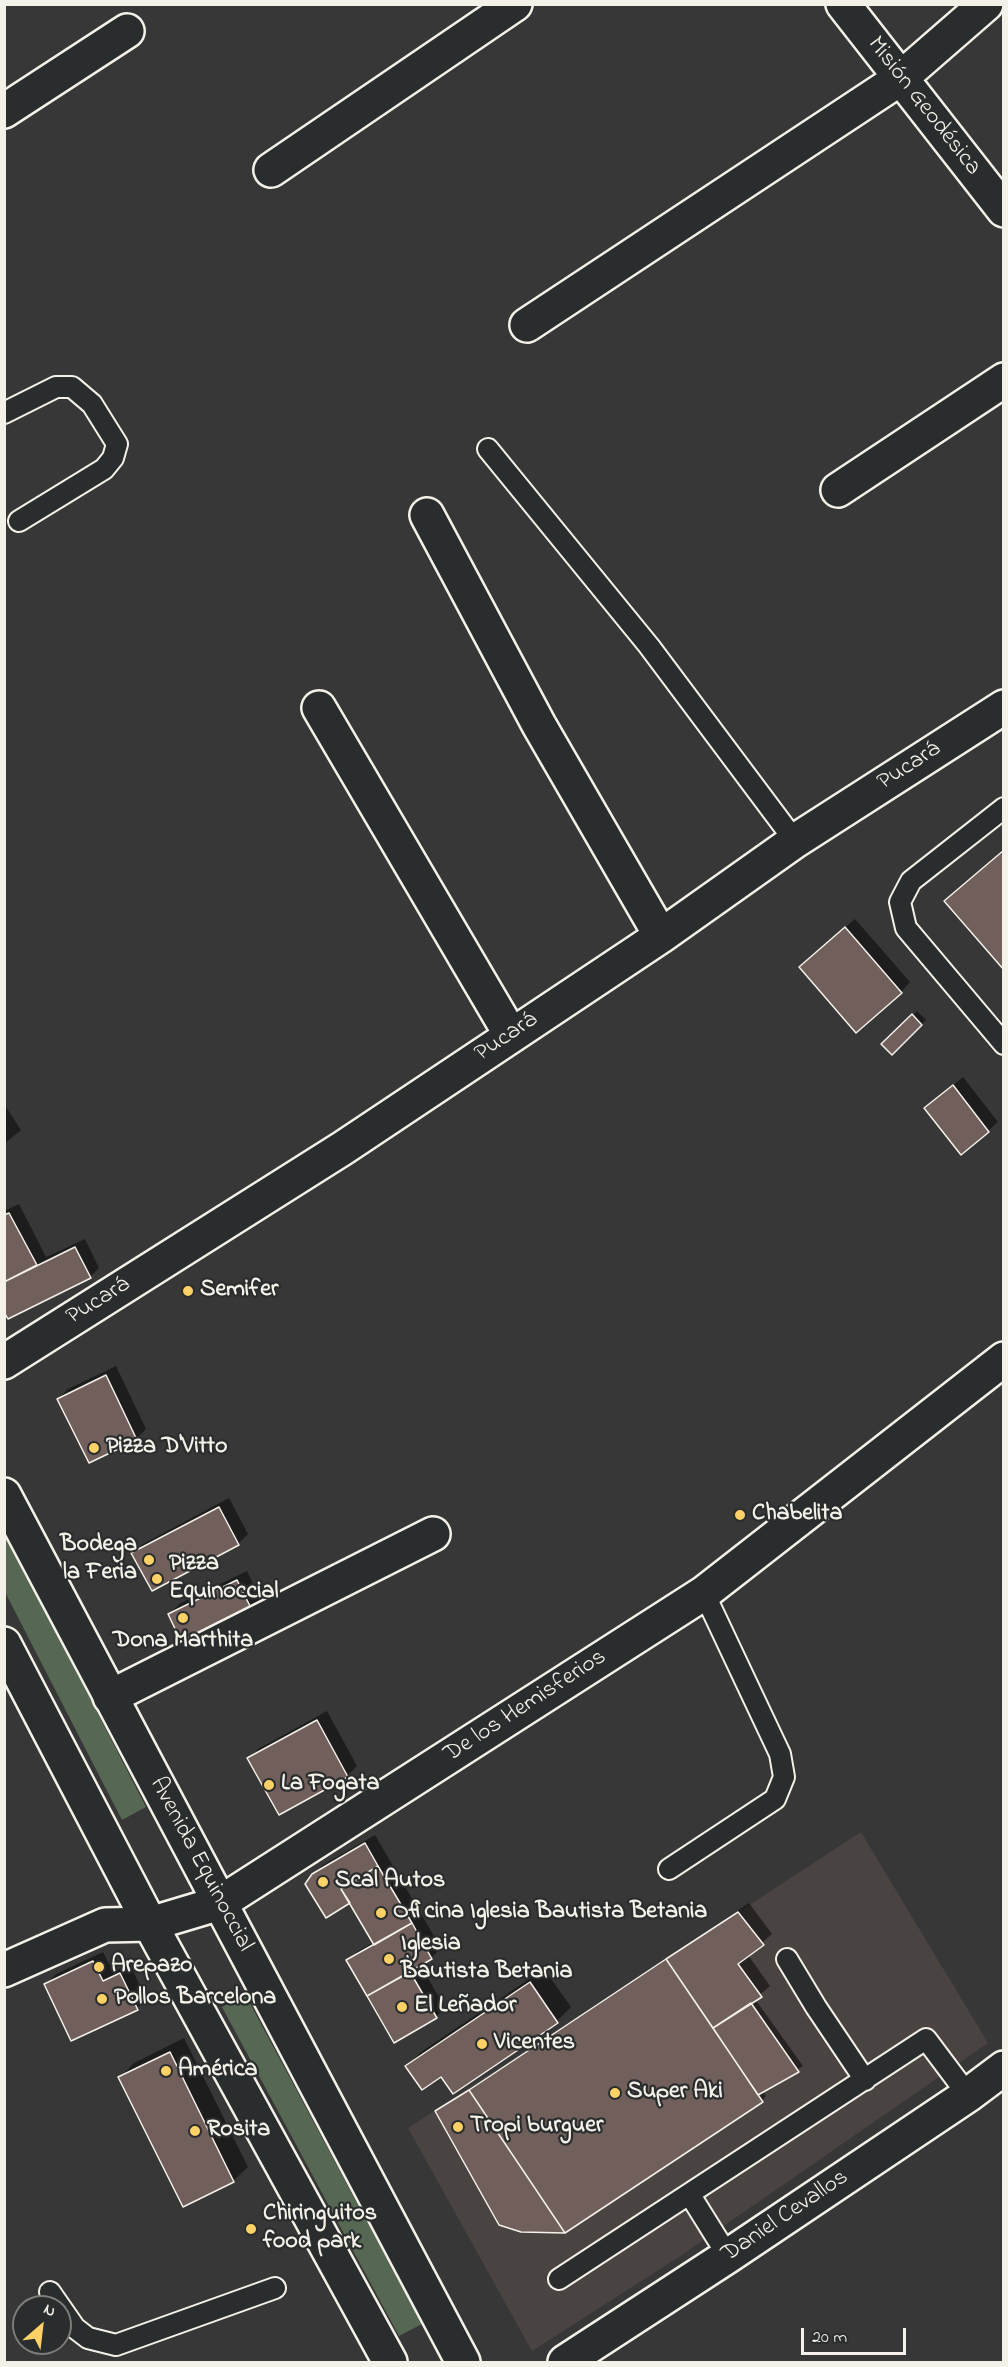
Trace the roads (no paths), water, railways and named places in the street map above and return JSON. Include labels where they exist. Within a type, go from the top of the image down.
[{"type":"street","points":[[271,171],[515,4]]},
{"type":"street","name":"Misión Geodésica","points":[[843,4],[1004,210]]},
{"type":"street","points":[[527,325],[901,78],[986,4]]},
{"type":"street","points":[[4,111],[127,31]]},
{"type":"street","points":[[838,490],[1004,380]]},
{"type":"street","points":[[427,515],[539,725],[661,936]]},
{"type":"street","name":"Pucará","points":[[4,1362],[343,1148],[661,936],[795,841],[1004,707]]},
{"type":"street","points":[[319,708],[511,1035]]},
{"type":"street","name":"De los Hemisferios","points":[[4,1970],[105,1925],[150,1924],[220,1903],[705,1593],[1004,1359]]},
{"type":"street","name":"Avenida Equinoccial","points":[[4,1495],[463,2362]]},
{"type":"street","points":[[111,1697],[434,1534]]},
{"type":"street","points":[[4,1644],[150,1924],[390,2362]]},
{"type":"street","name":"Daniel Cevallos","points":[[565,2362],[969,2095],[1004,2068]]},
{"type":"lane","points":[[4,413],[56,387],[72,387],[92,404],[117,444],[113,458],[104,469],[20,521]]},
{"type":"lane","points":[[488,448],[649,646],[795,841]]},
{"type":"lane","points":[[1004,808],[911,881],[900,902],[906,928],[1004,1044]]},
{"type":"lane","points":[[669,1869],[776,1798],[784,1777],[780,1754],[705,1593]]},
{"type":"lane","points":[[787,1959],[865,2080]]},
{"type":"lane","points":[[559,2278],[927,2039],[969,2095]]},
{"type":"lane","points":[[690,2195],[728,2256]]},
{"type":"lane","points":[[50,2292],[75,2328],[88,2338],[116,2345],[275,2288]]},
{"type":"place","name":"Semifer","points":[[188,1291]]},
{"type":"place","name":"Pizza D'Vitto","points":[[94,1448]]},
{"type":"place","name":"Chabelita","points":[[740,1515]]},
{"type":"place","name":"Bodega la Feria","points":[[149,1560]]},
{"type":"place","name":"Pizza Equinoccial","points":[[157,1579]]},
{"type":"place","name":"Dona Marthita","points":[[183,1618]]},
{"type":"place","name":"La Fogata","points":[[269,1785]]},
{"type":"place","name":"Scal Autos","points":[[323,1882]]},
{"type":"place","name":"Oficina Iglesia Bautista Betania","points":[[381,1913]]},
{"type":"place","name":"Iglesia Bautista Betania","points":[[389,1959]]},
{"type":"place","name":"Arepazo","points":[[99,1967]]},
{"type":"place","name":"Pollos Barcelona","points":[[102,1999]]},
{"type":"place","name":"El Leñador","points":[[402,2007]]},
{"type":"place","name":"Vicentes","points":[[482,2044]]},
{"type":"place","name":"América","points":[[166,2071]]},
{"type":"place","name":"Super Aki","points":[[615,2093]]},
{"type":"place","name":"Tropi burguer","points":[[458,2127]]},
{"type":"place","name":"Rosita","points":[[195,2131]]},
{"type":"place","name":"Chiringuitos food park","points":[[251,2229]]}]
